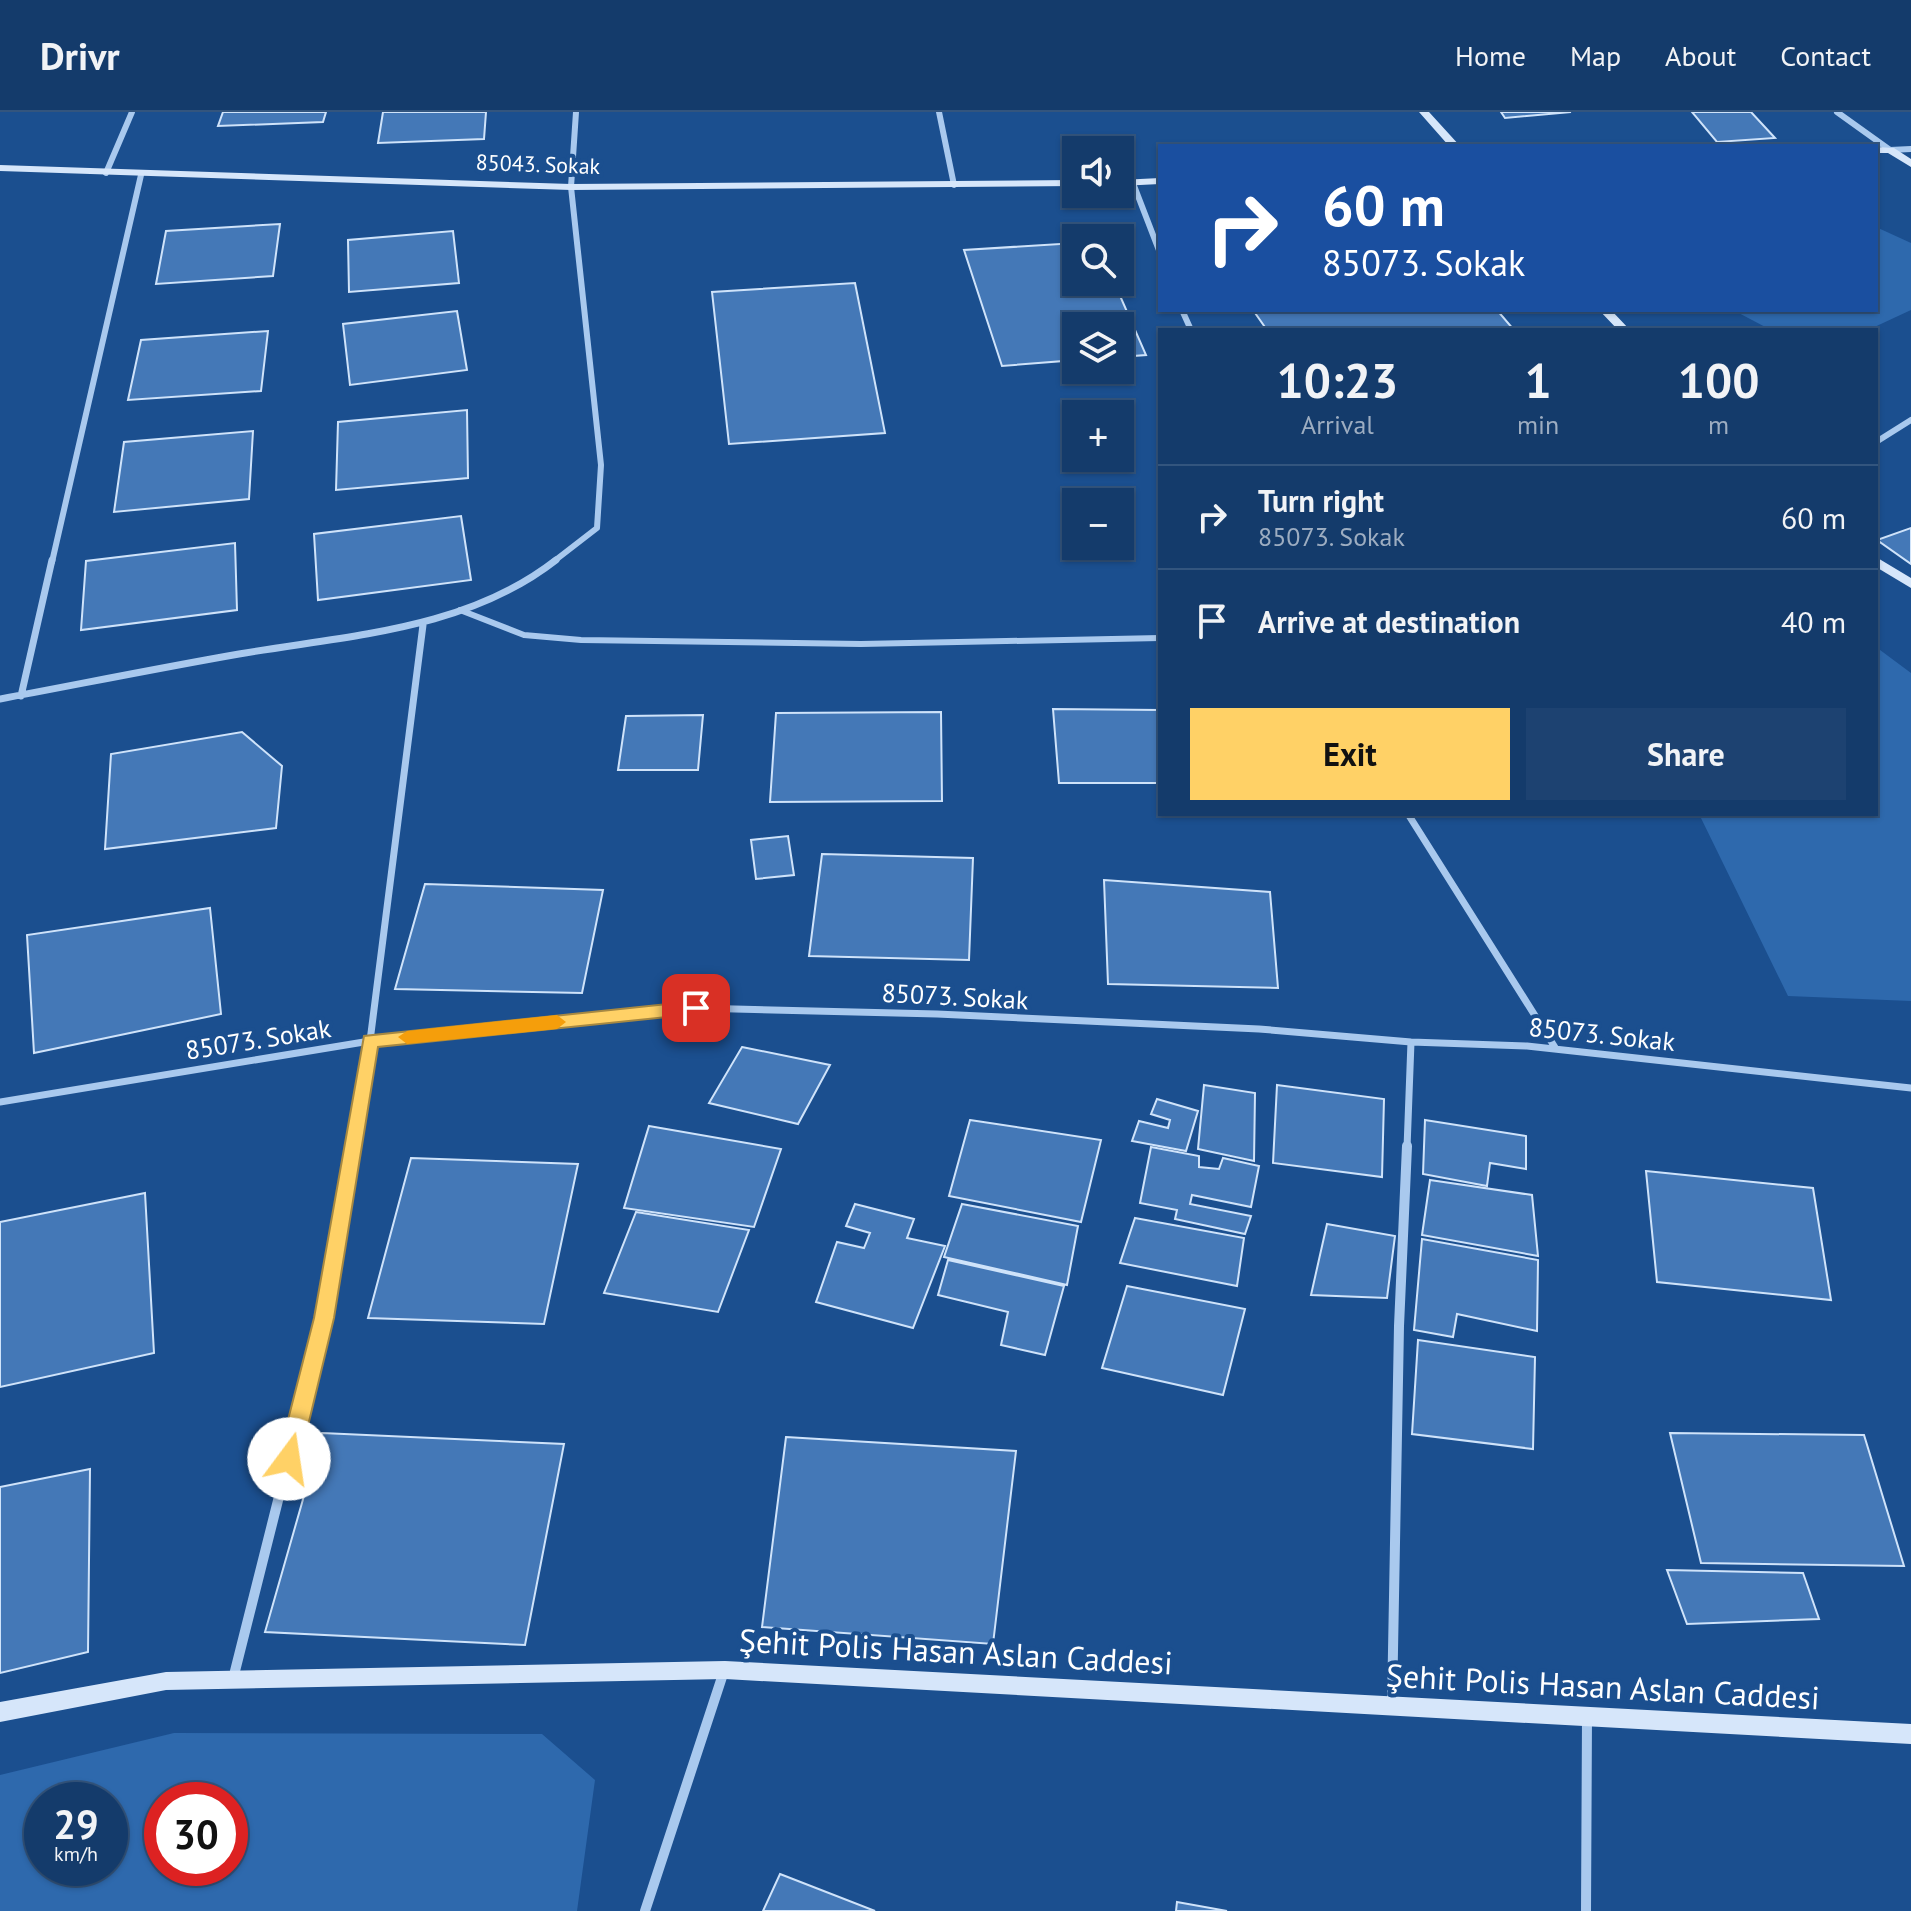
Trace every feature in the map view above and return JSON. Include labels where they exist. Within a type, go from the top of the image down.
[{"type":"street","points":[[106,173],[132,112]]},
{"type":"street","points":[[0,699],[239,654],[423,625],[497,597],[546,568],[597,528],[601,465],[571,187],[576,112]]},
{"type":"street","points":[[939,112],[954,185]]},
{"type":"street","points":[[1424,112],[1453,144]]},
{"type":"street","points":[[1837,112],[1911,164]]},
{"type":"street","points":[[1878,150],[1911,149]]},
{"type":"street","name":"85043. Sokak","points":[[0,168],[571,187],[1062,183]]},
{"type":"street","points":[[21,696],[141,175]]},
{"type":"street","points":[[1134,183],[1158,181]]},
{"type":"street","points":[[1134,186],[1158,248]]},
{"type":"street","points":[[1607,312],[1622,328]]},
{"type":"street","points":[[1878,441],[1911,420]]},
{"type":"street","points":[[1878,562],[1911,584]]},
{"type":"street","points":[[233,1680],[324,1318],[370,1041],[423,625]]},
{"type":"street","points":[[1409,816],[1556,1049]]},
{"type":"street","name":"85073. Sokak","points":[[0,1102],[370,1041],[696,1008],[937,1014],[1259,1029],[1411,1042],[1556,1049],[1911,1088]]},
{"type":"street","points":[[1392,1707],[1399,1326],[1411,1042]]},
{"type":"street","points":[[645,1911],[725,1670]]},
{"type":"street","name":"Şehit Polis Hasan Aslan Caddesi","points":[[0,1712],[166,1681],[725,1670],[1911,1734]]},
{"type":"street","points":[[1586,1911],[1587,1717]]},
{"type":"lane","points":[[460,610],[524,635],[581,640],[861,644],[1158,638]]},
{"type":"shaded area","points":[[1878,228],[1911,243],[1911,310],[1872,328],[1767,328],[1737,312],[1878,312]]},
{"type":"shaded area","points":[[1878,648],[1911,673],[1911,1001],[1788,996],[1700,816],[1878,816]]},
{"type":"shaded area","points":[[174,1733],[542,1734],[595,1780],[577,1911],[0,1911],[0,1775]]},
{"type":"building","points":[[223,112],[326,112],[323,122],[218,126]]},
{"type":"building","points":[[383,112],[486,112],[484,139],[378,143]]},
{"type":"building","points":[[1501,112],[1571,112],[1505,118]]},
{"type":"building","points":[[1692,112],[1751,112],[1775,138],[1717,142]]},
{"type":"building","points":[[280,224],[273,276],[156,284],[166,231]]},
{"type":"building","points":[[453,231],[459,283],[349,292],[348,240]]},
{"type":"building","points":[[1062,244],[1062,296],[1120,296],[1127,312],[1062,312],[1062,361],[1002,366],[964,250]]},
{"type":"building","points":[[855,283],[885,433],[729,444],[712,292]]},
{"type":"building","points":[[457,311],[467,370],[350,385],[343,324]]},
{"type":"building","points":[[1254,312],[1499,312],[1512,328],[1266,328]]},
{"type":"building","points":[[1134,328],[1146,355],[1134,356]]},
{"type":"building","points":[[268,331],[261,391],[128,400],[141,340]]},
{"type":"building","points":[[467,410],[468,478],[336,490],[338,422]]},
{"type":"building","points":[[253,431],[249,499],[114,512],[124,442]]},
{"type":"building","points":[[461,516],[471,580],[318,600],[314,534]]},
{"type":"building","points":[[1911,528],[1911,564],[1878,541]]},
{"type":"building","points":[[235,543],[237,610],[81,630],[86,561]]},
{"type":"building","points":[[1053,709],[1158,710],[1158,783],[1059,783]]},
{"type":"building","points":[[941,712],[942,801],[770,802],[776,713]]},
{"type":"building","points":[[703,715],[698,770],[618,770],[626,716]]},
{"type":"building","points":[[242,732],[282,766],[276,828],[105,849],[111,754]]},
{"type":"building","points":[[788,836],[794,875],[756,879],[751,840]]},
{"type":"building","points":[[822,854],[973,858],[969,960],[809,956]]},
{"type":"building","points":[[1104,880],[1270,892],[1278,988],[1108,984]]},
{"type":"building","points":[[425,884],[603,890],[582,993],[395,989]]},
{"type":"building","points":[[210,908],[221,1014],[34,1053],[27,935]]},
{"type":"building","points":[[742,1047],[830,1065],[798,1124],[709,1103]]},
{"type":"building","points":[[1204,1085],[1255,1093],[1254,1161],[1198,1149]]},
{"type":"building","points":[[1277,1085],[1384,1099],[1382,1177],[1273,1163]]},
{"type":"building","points":[[1157,1099],[1198,1111],[1186,1151],[1132,1141],[1139,1121],[1168,1128],[1170,1120],[1151,1114]]},
{"type":"building","points":[[970,1120],[1101,1140],[1081,1222],[949,1196]]},
{"type":"building","points":[[1425,1120],[1526,1136],[1526,1169],[1490,1163],[1487,1186],[1423,1174]]},
{"type":"building","points":[[649,1126],[781,1149],[754,1227],[624,1208]]},
{"type":"building","points":[[1151,1147],[1199,1156],[1199,1167],[1219,1169],[1223,1158],[1259,1166],[1251,1207],[1192,1195],[1190,1204],[1251,1216],[1245,1234],[1175,1219],[1177,1210],[1140,1203]]},
{"type":"building","points":[[411,1158],[578,1164],[544,1324],[368,1318]]},
{"type":"building","points":[[1646,1171],[1813,1188],[1831,1300],[1657,1282]]},
{"type":"building","points":[[1430,1180],[1532,1195],[1538,1256],[1422,1235]]},
{"type":"building","points":[[145,1193],[154,1353],[0,1387],[0,1222]]},
{"type":"building","points":[[855,1204],[914,1219],[907,1238],[945,1246],[913,1328],[816,1302],[837,1242],[864,1248],[870,1233],[846,1226]]},
{"type":"building","points":[[962,1204],[1078,1226],[1067,1285],[944,1257]]},
{"type":"building","points":[[636,1212],[749,1230],[718,1312],[604,1293]]},
{"type":"building","points":[[1135,1218],[1244,1238],[1237,1286],[1120,1263]]},
{"type":"building","points":[[1327,1224],[1395,1236],[1387,1298],[1311,1295]]},
{"type":"building","points":[[1422,1239],[1538,1260],[1537,1331],[1457,1314],[1453,1337],[1414,1330]]},
{"type":"building","points":[[948,1260],[1064,1286],[1045,1355],[1001,1345],[1008,1312],[938,1295]]},
{"type":"building","points":[[1127,1286],[1245,1309],[1223,1395],[1102,1368]]},
{"type":"building","points":[[1418,1340],[1535,1357],[1533,1449],[1412,1434]]},
{"type":"building","points":[[322,1433],[564,1444],[525,1645],[265,1632]]},
{"type":"building","points":[[1670,1433],[1864,1435],[1904,1566],[1701,1563]]},
{"type":"building","points":[[786,1437],[1016,1451],[993,1644],[762,1627]]},
{"type":"building","points":[[90,1469],[88,1652],[0,1673],[0,1487]]},
{"type":"building","points":[[1667,1570],[1803,1573],[1819,1619],[1687,1624]]},
{"type":"building","points":[[780,1874],[875,1911],[763,1911]]},
{"type":"building","points":[[1177,1902],[1227,1911],[1176,1911]]},
{"type":"slow traffic","points":[[407,1037],[557,1022]]},
{"type":"route","points":[[289,1459],[324,1318],[370,1041],[696,1008]]}]
